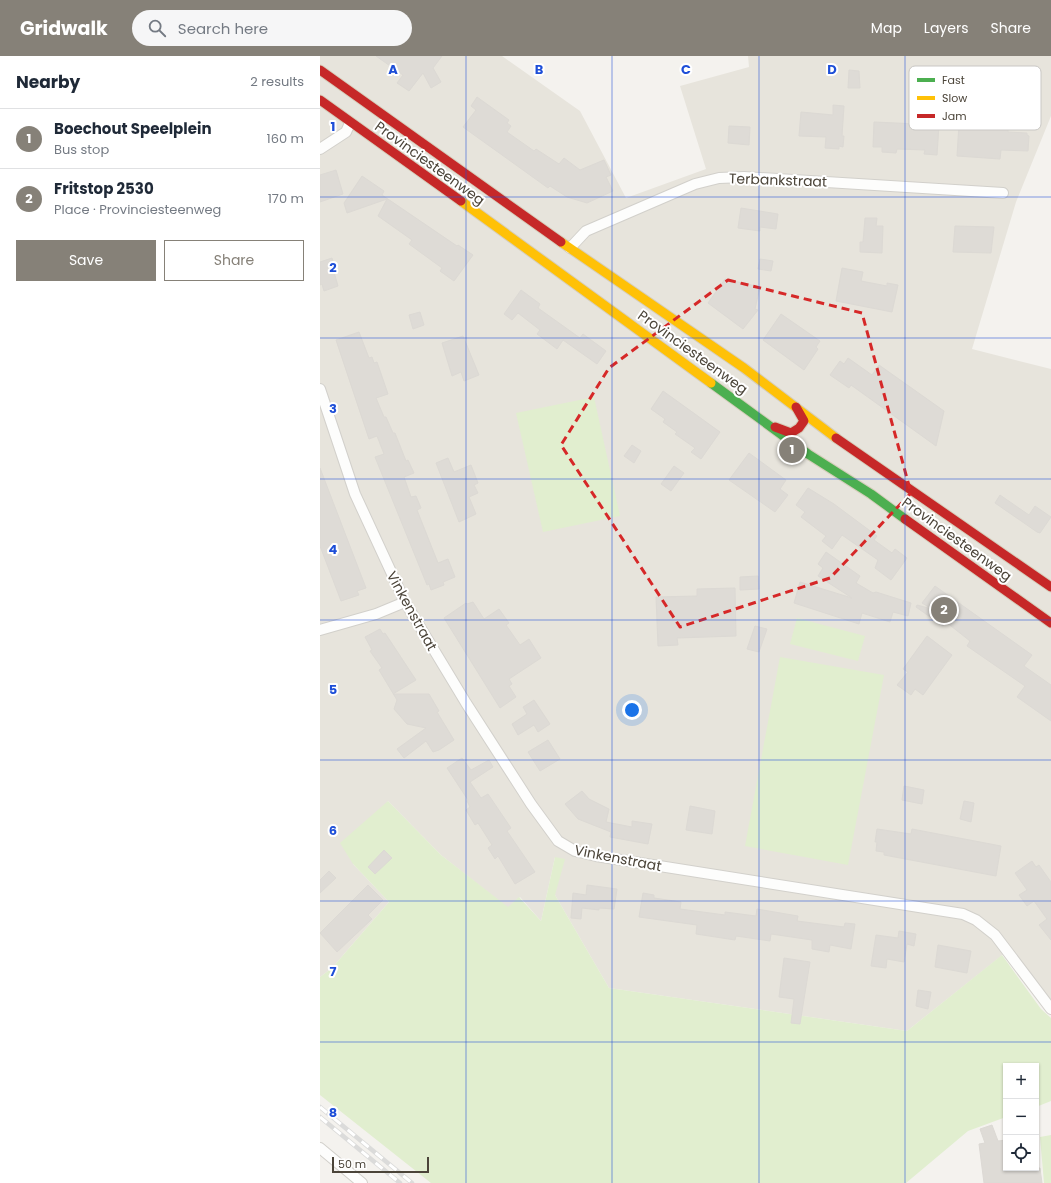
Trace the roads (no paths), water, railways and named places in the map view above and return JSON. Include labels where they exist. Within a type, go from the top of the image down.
[{"type":"main road","name":"Provinciesteenweg","points":[[320,70],[795,406],[824,430],[1051,587]]},
{"type":"main road","name":"Provinciesteenweg","points":[[320,100],[595,298],[808,454],[871,494],[1051,623]]},
{"type":"main road","points":[[377,142],[371,132],[373,126],[381,121],[395,130],[407,131]]},
{"type":"main road","points":[[766,423],[791,433],[799,428],[804,421],[795,406]]},
{"type":"street","points":[[320,149],[346,132],[350,123]]},
{"type":"street","name":"Terbankstraat","points":[[570,248],[586,231],[695,184],[719,178],[744,177],[1003,193]]},
{"type":"street","name":"Vinkenstraat","points":[[320,389],[355,494],[405,602],[474,716],[531,804],[558,841],[575,851],[596,856],[963,914],[981,924],[995,935],[1051,1009]]},
{"type":"street","points":[[320,630],[376,614],[405,602]]},
{"type":"street","points":[[320,1148],[362,1183]]},
{"type":"railway","points":[[320,1107],[412,1183]]},
{"type":"railway","points":[[320,1117],[400,1183]]},
{"type":"place","name":"Boechout Speelplein","points":[[792,450]]},
{"type":"place","name":"Fritstop 2530","points":[[944,610]]}]
